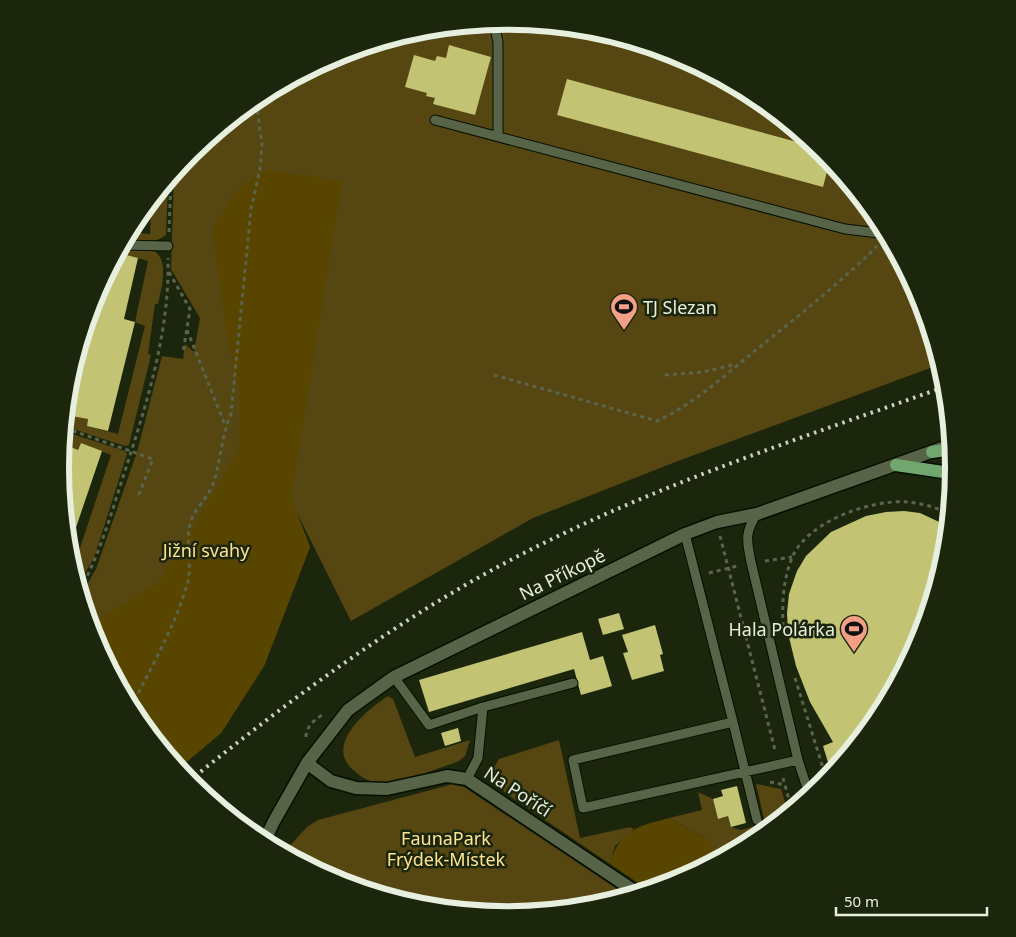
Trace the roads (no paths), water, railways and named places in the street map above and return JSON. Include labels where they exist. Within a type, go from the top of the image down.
[{"type":"main road","points":[[932,452],[946,450]]},
{"type":"main road","points":[[896,465],[946,473]]},
{"type":"street","name":"Na Příkopě","points":[[267,835],[307,763],[348,710],[394,677],[686,534],[716,522],[757,514],[896,465],[932,452],[946,441]]},
{"type":"street","name":"Na Poříčí","points":[[307,763],[331,782],[356,788],[387,789],[448,776],[467,779],[632,889]]},
{"type":"lane","points":[[496,30],[498,42],[498,136]]},
{"type":"lane","points":[[434,120],[845,228],[878,233]]},
{"type":"lane","points":[[130,245],[168,246]]},
{"type":"lane","points":[[757,514],[749,526],[747,537],[798,760],[808,788]]},
{"type":"lane","points":[[686,534],[757,820]]},
{"type":"lane","points":[[394,677],[429,725],[483,707],[572,682]]},
{"type":"lane","points":[[467,779],[478,758],[483,707]]},
{"type":"lane","points":[[732,722],[573,760],[583,808],[745,774],[798,760]]},
{"type":"railway","points":[[195,776],[274,714],[407,621],[453,592],[548,541],[596,518],[695,477],[939,389]]},
{"type":"place","name":"TJ Slezan","points":[[624,331]]},
{"type":"place","name":"Hala Polárka","points":[[854,653]]},
{"type":"park label","name":"Jižní svahy","points":[[206,550]]},
{"type":"park label","name":"FaunaPark Frýdek-Místek","points":[[446,848]]}]
